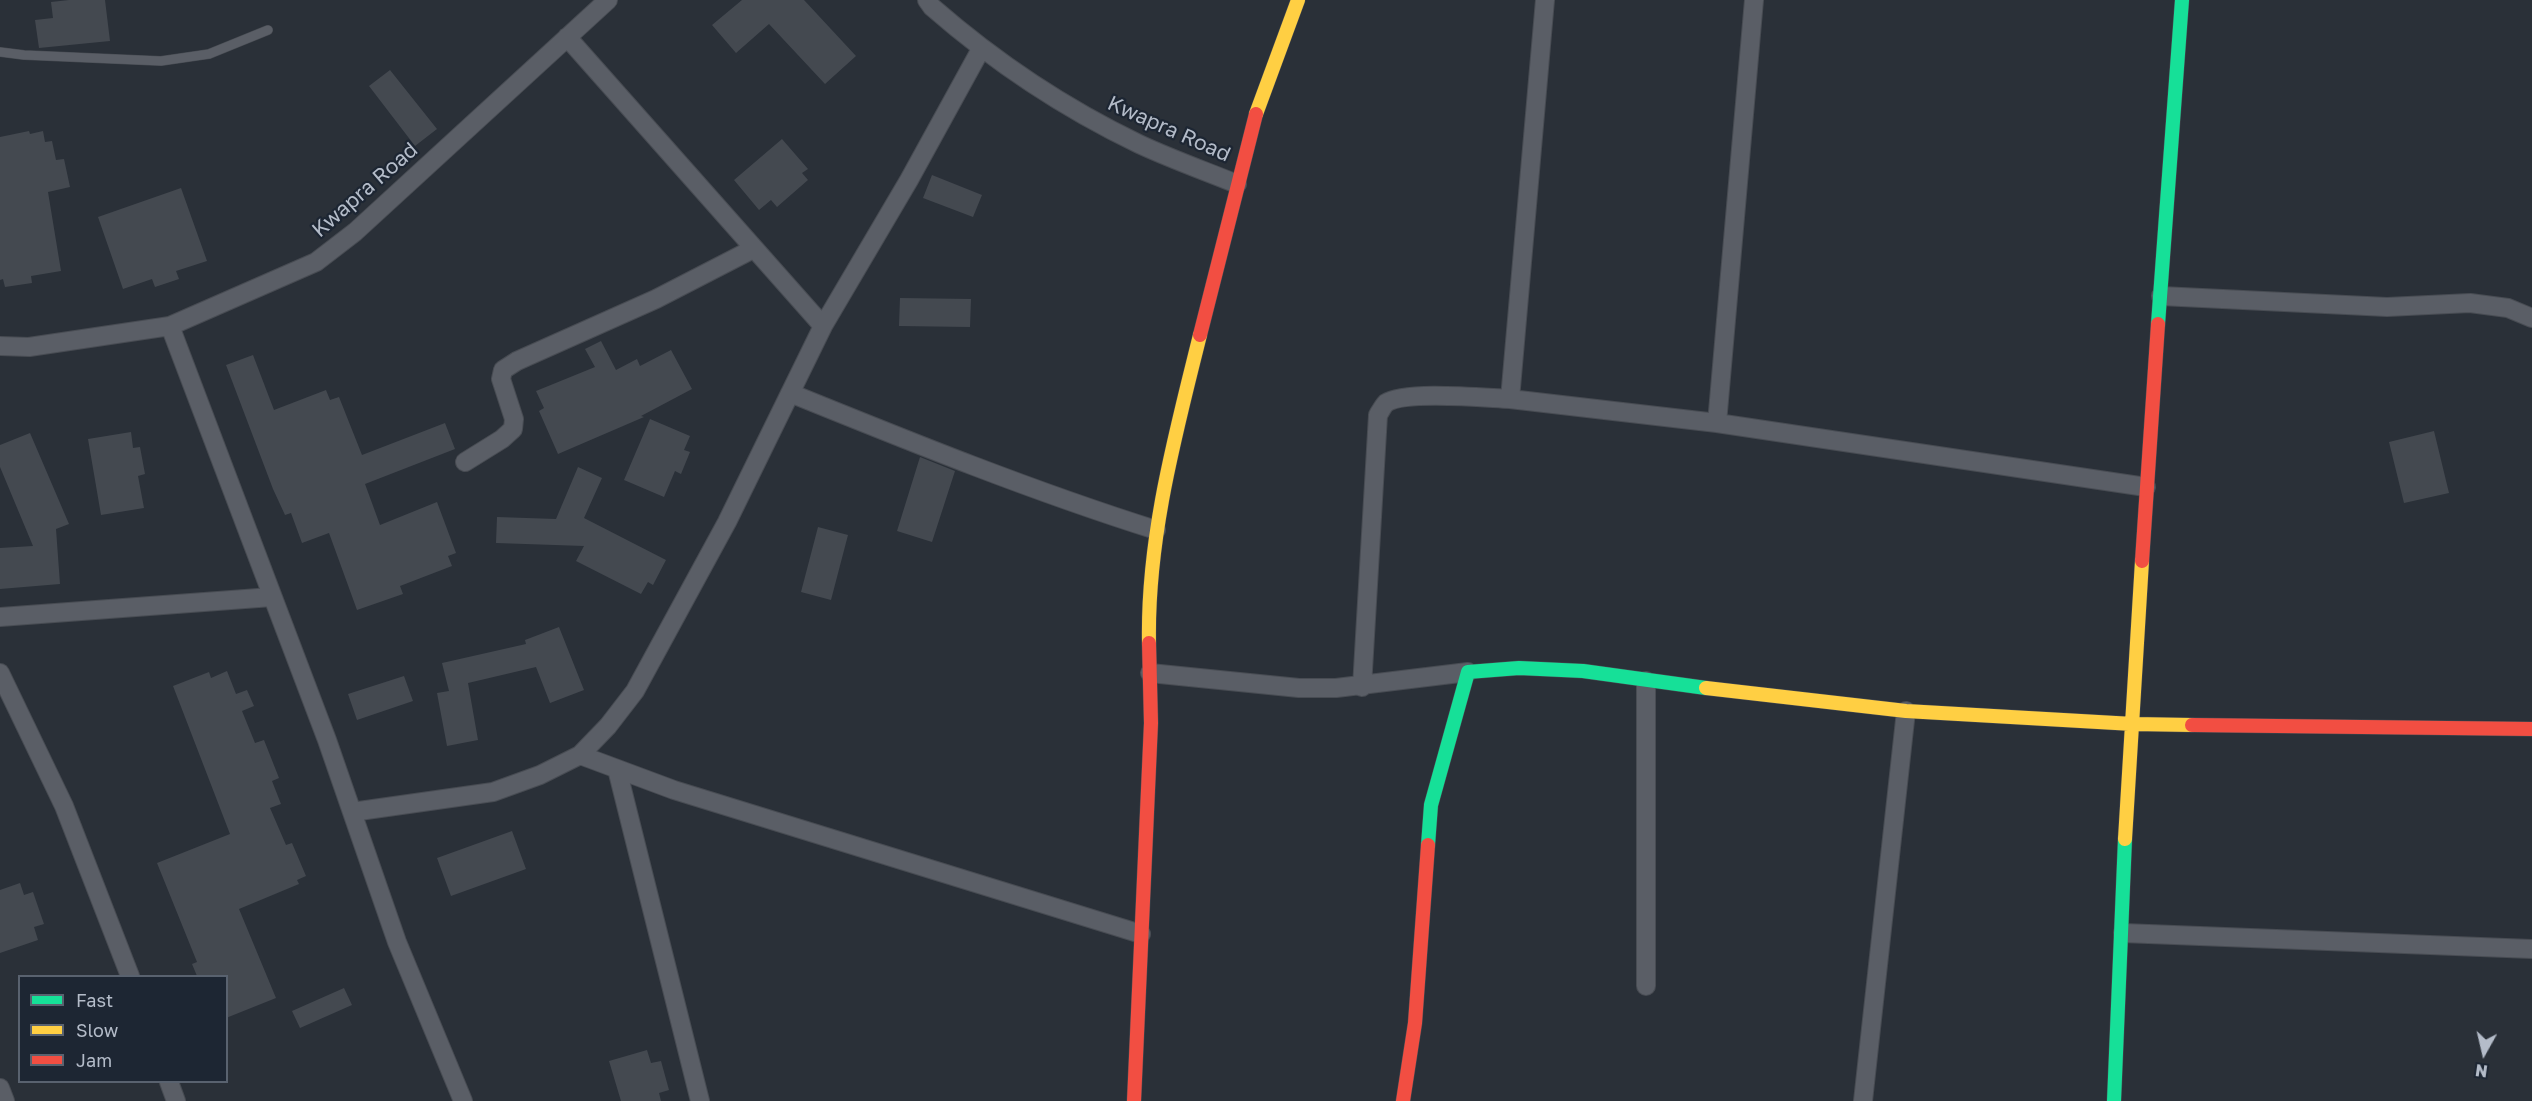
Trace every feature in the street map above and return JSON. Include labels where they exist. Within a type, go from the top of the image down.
[{"type":"street","name":"Kwapra Road","points":[[0,346],[29,347],[170,326],[316,262],[355,232],[608,0]]},
{"type":"street","name":"Kwapra Road","points":[[929,1],[932,7],[981,49],[1084,115],[1141,145],[1237,184],[1259,106],[1298,0]]},
{"type":"street","points":[[1510,399],[1545,0]]},
{"type":"street","points":[[1716,423],[1754,0]]},
{"type":"street","points":[[2114,1101],[2125,847],[2146,487],[2182,0]]},
{"type":"street","points":[[567,37],[823,326]]},
{"type":"street","points":[[352,812],[493,792],[540,775],[580,755],[608,726],[635,691],[727,522],[823,326],[909,180],[981,49]]},
{"type":"street","points":[[1134,1101],[1151,723],[1149,625],[1156,530],[1177,426],[1237,184]]},
{"type":"street","points":[[465,462],[502,439],[513,429],[514,419],[501,379],[503,370],[517,361],[656,299],[753,249]]},
{"type":"street","points":[[2161,296],[2387,307],[2470,303],[2508,308],[2532,318]]},
{"type":"street","points":[[170,326],[352,812],[397,942],[463,1101]]},
{"type":"street","points":[[790,393],[957,460],[1093,510],[1156,530]]},
{"type":"street","points":[[1362,687],[1378,415],[1385,404],[1398,399],[1441,396],[1510,399],[1716,423],[2146,487]]},
{"type":"street","points":[[0,617],[272,597]]},
{"type":"street","points":[[1150,674],[1299,688],[1362,687],[1468,672],[1519,668],[1583,671],[1646,681],[1906,711],[2133,724],[2532,729]]},
{"type":"street","points":[[1403,1101],[1415,1023],[1431,805],[1468,672]]},
{"type":"street","points":[[0,673],[64,806],[130,975]]},
{"type":"street","points":[[1646,681],[1646,986]]},
{"type":"street","points":[[1863,1101],[1906,711]]},
{"type":"street","points":[[580,755],[685,793],[1141,934]]},
{"type":"street","points":[[617,769],[700,1101]]},
{"type":"street","points":[[2122,933],[2532,949]]},
{"type":"street","points":[[169,1083],[176,1101]]},
{"type":"street","points":[[0,1088],[5,1101]]},
{"type":"lane","points":[[0,52],[24,56],[161,61],[209,54],[268,30]]},
{"type":"building","points":[[105,0],[110,41],[39,48],[35,20],[53,18],[51,2]]},
{"type":"building","points":[[742,0],[804,0],[856,56],[825,84],[769,24],[736,53],[712,25]]},
{"type":"building","points":[[390,70],[437,129],[415,146],[369,86]]},
{"type":"building","points":[[29,131],[30,134],[43,131],[45,142],[52,141],[56,160],[64,159],[70,187],[48,192],[61,271],[31,276],[32,283],[5,287],[3,279],[0,280],[0,137]]},
{"type":"building","points":[[782,139],[808,169],[802,173],[808,180],[777,207],[771,200],[759,210],[734,180]]},
{"type":"building","points":[[932,175],[982,195],[973,217],[923,198]]},
{"type":"building","points":[[181,188],[207,261],[176,271],[179,279],[155,287],[152,279],[123,289],[98,217]]},
{"type":"building","points":[[900,298],[971,299],[970,327],[899,326]]},
{"type":"building","points":[[601,341],[616,370],[637,359],[640,366],[671,350],[692,389],[641,416],[644,417],[558,454],[539,411],[544,408],[536,391],[595,367],[585,349]]},
{"type":"building","points":[[253,355],[274,410],[326,390],[330,400],[339,397],[362,455],[445,423],[455,449],[365,484],[380,525],[437,502],[456,553],[448,556],[452,566],[400,586],[403,594],[357,610],[329,533],[302,543],[291,513],[285,515],[273,489],[226,365]]},
{"type":"building","points":[[650,419],[690,436],[684,450],[690,452],[681,474],[675,471],[664,497],[624,480]]},
{"type":"building","points":[[2434,431],[2449,493],[2404,503],[2389,442]]},
{"type":"building","points":[[131,432],[133,448],[140,447],[145,474],[138,476],[144,508],[101,515],[88,439]]},
{"type":"building","points":[[30,433],[69,524],[56,529],[60,584],[0,589],[0,548],[33,546],[0,467],[0,445]]},
{"type":"building","points":[[920,457],[955,471],[932,542],[897,531]]},
{"type":"building","points":[[578,467],[602,478],[584,518],[666,560],[653,585],[648,582],[641,594],[576,561],[584,546],[496,543],[497,517],[556,519]]},
{"type":"building","points":[[818,527],[848,535],[831,600],[801,592]]},
{"type":"building","points":[[559,627],[584,690],[550,703],[536,667],[468,683],[478,740],[447,746],[437,693],[449,691],[442,663],[526,644],[525,640]]},
{"type":"building","points":[[227,671],[236,694],[247,690],[254,706],[242,711],[255,743],[264,740],[279,778],[272,781],[281,804],[270,808],[286,845],[292,843],[306,876],[297,880],[299,884],[239,909],[276,998],[228,1017],[228,975],[197,975],[192,964],[197,962],[157,863],[230,834],[173,686],[209,672],[211,678]]},
{"type":"building","points":[[404,676],[413,701],[357,720],[348,694]]},
{"type":"building","points":[[512,831],[526,869],[451,896],[437,858]]},
{"type":"building","points":[[20,883],[24,895],[33,892],[44,924],[34,927],[38,940],[0,953],[0,890]]},
{"type":"building","points":[[344,988],[352,1005],[300,1028],[292,1011]]},
{"type":"building","points":[[647,1050],[651,1063],[661,1061],[669,1090],[659,1093],[661,1101],[621,1101],[609,1061]]},
{"type":"traffic: fast","points":[[2158,324],[2182,0]]},
{"type":"traffic: fast","points":[[1428,845],[1431,805],[1468,672],[1519,668],[1583,671],[1706,688]]},
{"type":"traffic: fast","points":[[2114,1101],[2125,839]]},
{"type":"traffic: slow","points":[[1256,114],[1298,0]]},
{"type":"traffic: slow","points":[[1149,643],[1153,565],[1164,488],[1200,335]]},
{"type":"traffic: slow","points":[[2125,839],[2142,561]]},
{"type":"traffic: slow","points":[[1706,688],[1906,711],[2133,724],[2192,725]]},
{"type":"traffic: jam","points":[[1200,335],[1256,114]]},
{"type":"traffic: jam","points":[[2142,561],[2158,324]]},
{"type":"traffic: jam","points":[[1134,1101],[1151,723],[1149,643]]},
{"type":"traffic: jam","points":[[2192,725],[2532,729]]},
{"type":"traffic: jam","points":[[1403,1101],[1415,1023],[1428,845]]}]
